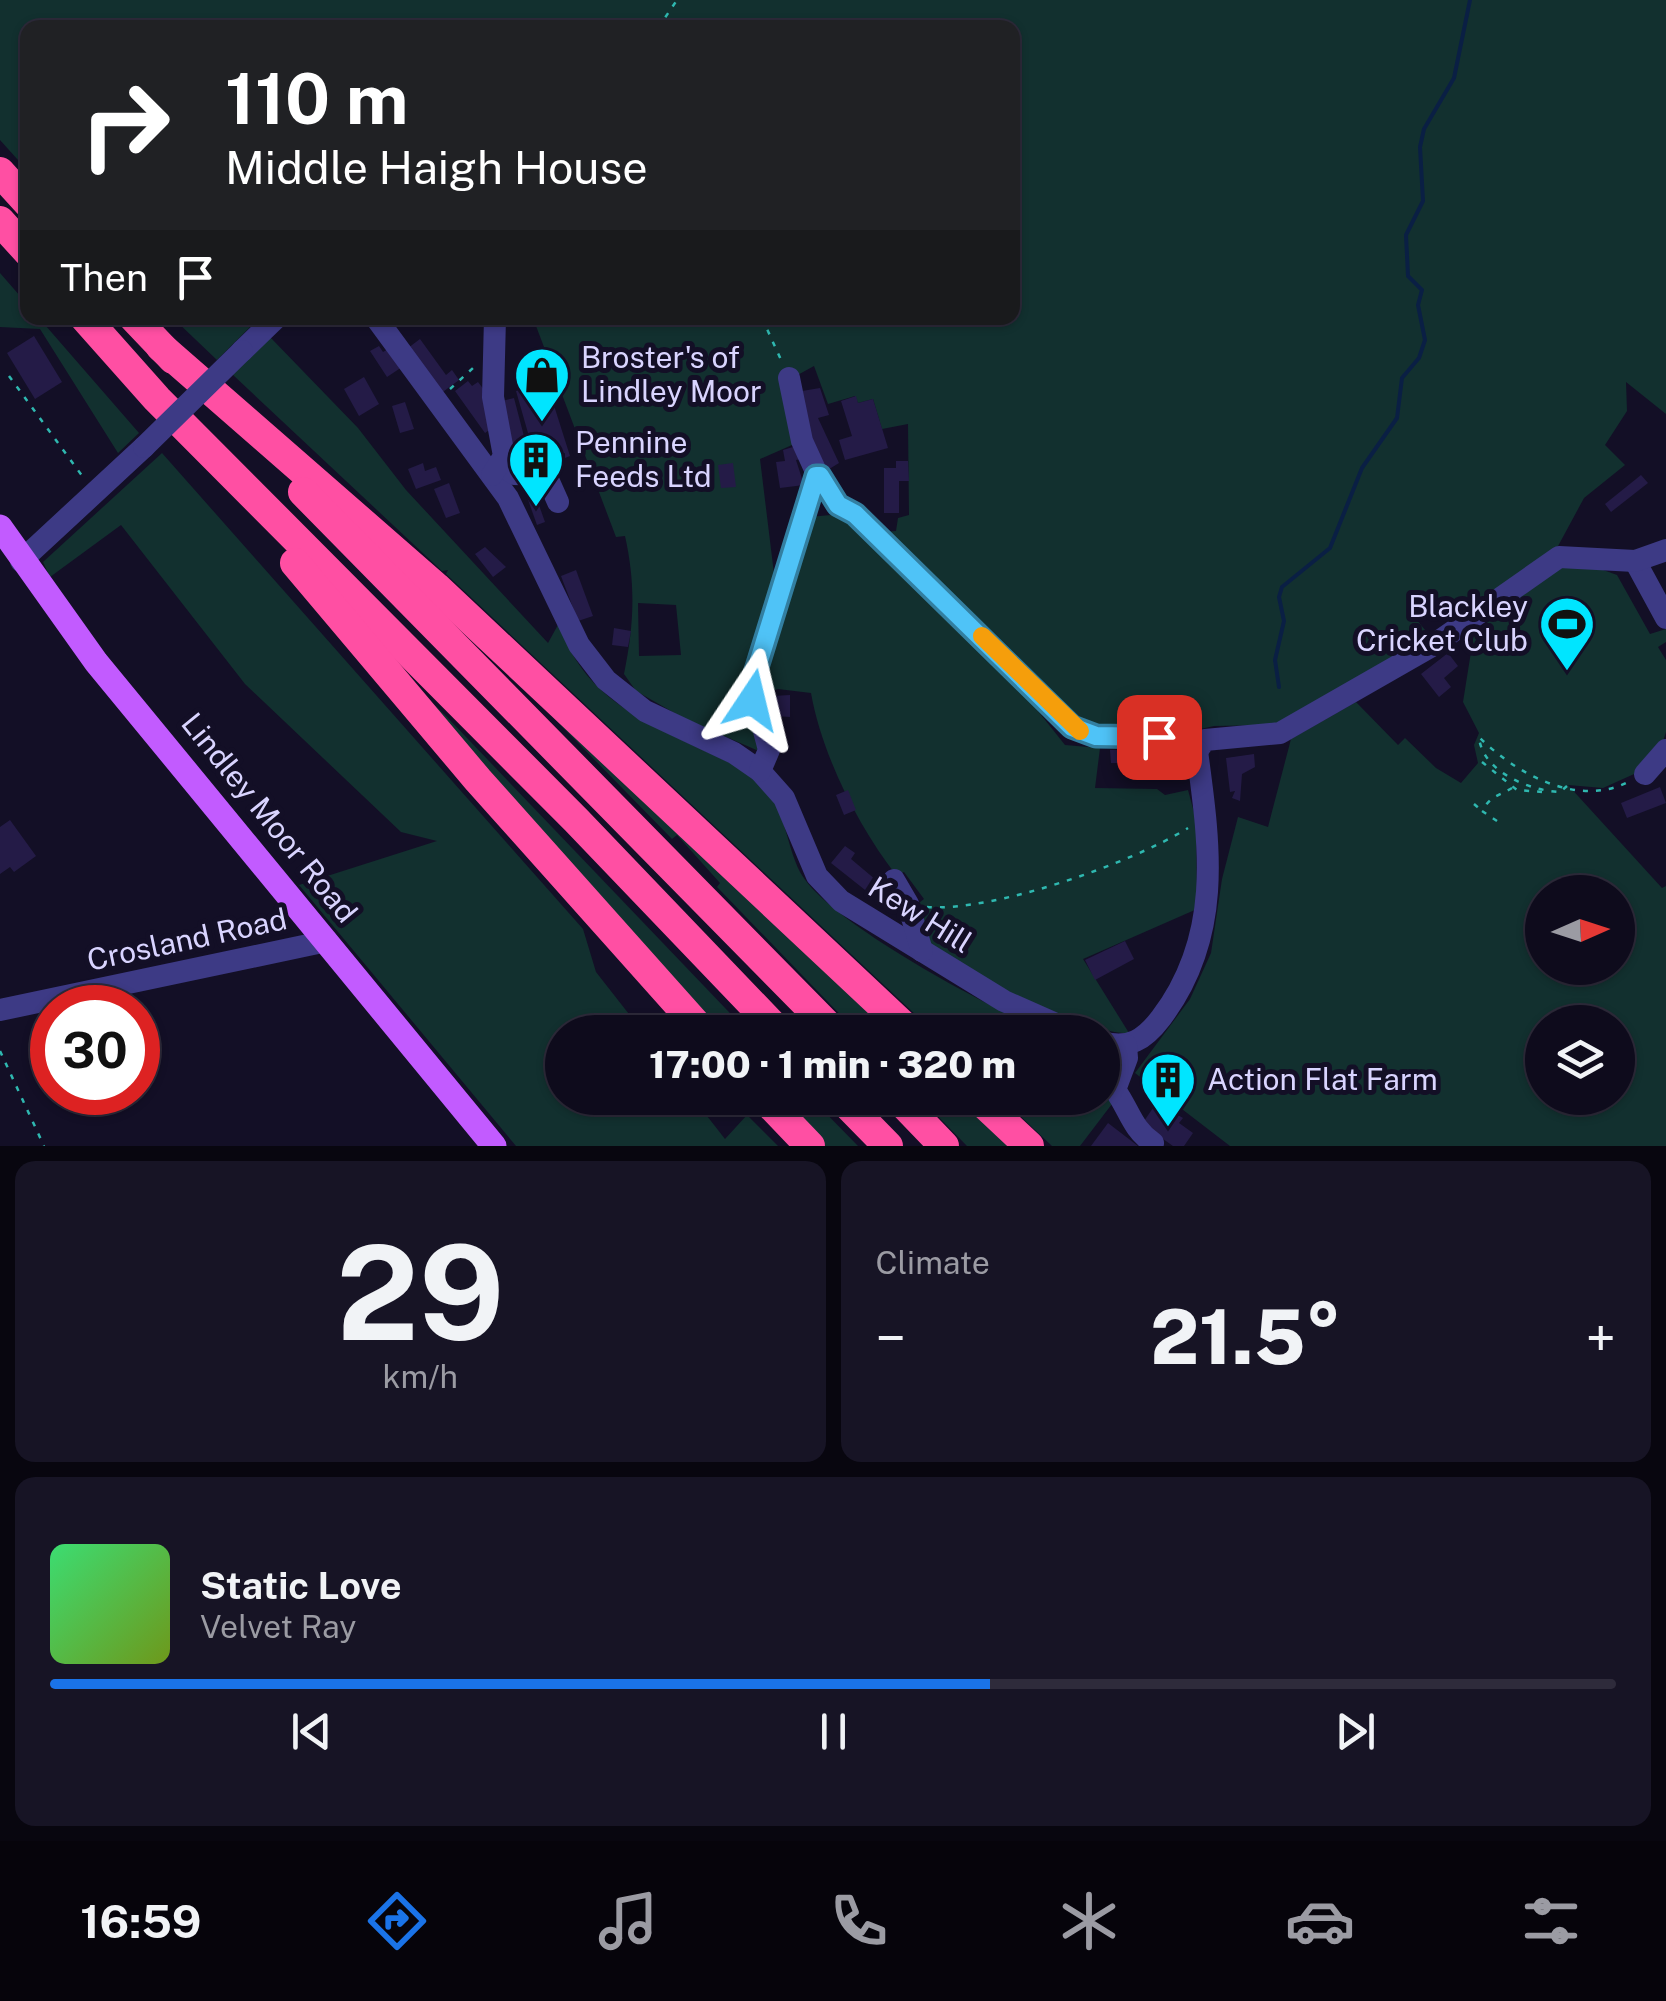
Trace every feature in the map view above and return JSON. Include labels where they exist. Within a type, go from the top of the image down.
[{"type":"highway","points":[[0,172],[20,194]]},
{"type":"highway","points":[[0,221],[20,243]]},
{"type":"highway","points":[[91,325],[478,780],[688,1015]]},
{"type":"highway","points":[[141,325],[817,1015]]},
{"type":"highway","points":[[161,347],[451,601],[892,1015]]},
{"type":"highway","points":[[157,400],[576,820],[763,1015]]},
{"type":"highway","points":[[780,1115],[810,1146]]},
{"type":"highway","points":[[858,1115],[888,1146]]},
{"type":"highway","points":[[914,1115],[944,1146]]},
{"type":"highway","points":[[996,1115],[1029,1146]]},
{"type":"main road","name":"Lindley Moor Road","points":[[0,527],[96,662],[494,1146]]},
{"type":"street","points":[[22,561],[269,325]]},
{"type":"street","name":"Kew Hill","points":[[381,325],[497,470],[579,645],[600,672],[636,706],[734,754],[760,772],[784,798],[822,883],[848,906],[1004,1001],[1036,1015]]},
{"type":"street","points":[[494,325],[494,408],[504,449],[497,470],[546,475],[558,502]]},
{"type":"street","points":[[789,378],[802,441],[818,476],[838,505],[855,514],[1072,727],[1096,736],[1175,738],[1197,751]]},
{"type":"street","points":[[760,772],[769,750],[752,686],[818,476]]},
{"type":"street","points":[[1120,1041],[1151,1031],[1175,1000],[1199,953],[1206,912],[1206,817],[1197,751],[1205,740],[1274,735],[1318,713],[1432,646],[1551,560],[1571,554],[1635,561],[1666,550]]},
{"type":"street","points":[[1635,561],[1666,618]]},
{"type":"street","points":[[1645,774],[1666,750]]},
{"type":"street","points":[[894,880],[912,914],[922,951]]},
{"type":"street","name":"Crosland Road","points":[[0,1010],[328,941]]},
{"type":"street","points":[[1120,1050],[1127,1058],[1120,1075]]},
{"type":"street","points":[[1120,1096],[1128,1104],[1138,1132],[1154,1143]]},
{"type":"path","points":[[765,325],[789,378]]},
{"type":"path","points":[[437,398],[492,355]]},
{"type":"path","points":[[9,376],[96,494]]},
{"type":"path","points":[[1566,786],[1560,792],[1522,786],[1486,755],[1479,737],[1501,759],[1535,779],[1566,786],[1608,792],[1645,774]]},
{"type":"path","points":[[1482,762],[1513,788],[1536,794],[1543,791]]},
{"type":"path","points":[[1482,811],[1498,792],[1513,788]]},
{"type":"path","points":[[1474,804],[1496,820]]},
{"type":"path","points":[[912,914],[925,907],[980,905],[1057,882],[1157,846],[1206,817]]},
{"type":"path","points":[[0,1051],[43,1146]]},
{"type":"green space","points":[[0,0],[1666,0],[1666,414],[1626,382],[1627,411],[1605,445],[1625,465],[1584,498],[1557,548],[1454,620],[1440,602],[1416,619],[1430,636],[1275,725],[1214,726],[1187,732],[1085,725],[883,532],[896,531],[898,518],[909,515],[908,424],[882,429],[873,399],[858,403],[855,396],[828,404],[814,366],[794,377],[792,445],[760,459],[776,590],[742,689],[761,752],[685,719],[636,691],[624,674],[632,605],[625,536],[616,537],[536,325],[1020,325],[1020,20],[20,20],[20,162],[0,140]],"holes":[[[638,603],[676,605],[681,655],[639,656]]]},
{"type":"green space","points":[[0,273],[20,296],[20,325],[45,325],[139,433],[118,453],[40,329],[0,327]]},
{"type":"green space","points":[[180,325],[252,325],[217,360]]},
{"type":"green space","points":[[270,337],[358,428],[406,490],[548,643],[559,623],[583,670],[617,703],[760,782],[780,814],[800,872],[816,892],[876,939],[1012,1015],[916,1015],[446,574],[448,570],[442,571],[232,374]]},
{"type":"green space","points":[[162,453],[583,929],[596,972],[630,1015],[545,1015],[545,1115],[706,1115],[725,1139],[747,1115],[778,1146],[516,1146],[299,885],[437,841],[401,832],[245,684],[121,525],[50,577],[43,562]]},
{"type":"green space","points":[[842,514],[1030,701],[1065,745],[1100,748],[1095,788],[1157,789],[1165,795],[1188,790],[1196,820],[1197,909],[1083,959],[1118,1015],[1056,1013],[964,969],[929,944],[915,906],[924,899],[904,872],[896,875],[855,812],[824,741],[811,693],[778,689],[757,695],[809,517]]},
{"type":"green space","points":[[1559,567],[1595,567],[1617,575],[1650,634],[1666,629],[1666,642],[1658,647],[1666,660],[1666,732],[1660,750],[1643,770],[1603,788],[1568,785],[1662,888],[1666,886],[1666,1146],[1230,1146],[1135,1073],[1190,999],[1211,953],[1222,879],[1238,817],[1268,827],[1291,739],[1356,702],[1398,745],[1405,738],[1436,768],[1461,783],[1478,763],[1474,745],[1479,733],[1463,702],[1474,633]]},
{"type":"green space","points":[[423,694],[732,1015],[702,1015]]},
{"type":"green space","points":[[536,700],[875,1015],[841,1015],[717,887],[720,883],[677,835],[672,839]]},
{"type":"green space","points":[[793,1115],[828,1115],[858,1146],[822,1146]]},
{"type":"green space","points":[[937,1115],[976,1115],[1009,1146],[967,1146]]},
{"type":"green space","points":[[1019,1115],[1104,1115],[1080,1146],[1052,1146]]},
{"type":"building","points":[[34,336],[62,382],[35,399],[7,353]]},
{"type":"building","points":[[420,339],[446,375],[452,370],[459,380],[440,394],[408,348]]},
{"type":"building","points":[[379,346],[383,352],[390,348],[402,367],[387,377],[370,351]]},
{"type":"building","name":"Broster's of Lindley Moor","points":[[553,365],[562,393],[551,396],[570,456],[565,458],[565,453],[536,461],[516,391],[531,387],[526,374]]},
{"type":"building","points":[[364,377],[379,404],[359,416],[344,389]]},
{"type":"building","points":[[468,381],[472,386],[478,382],[488,395],[492,428],[485,433],[455,391]]},
{"type":"building","points":[[820,388],[829,415],[818,418],[839,463],[826,471],[814,453],[796,392]]},
{"type":"building","points":[[856,396],[858,403],[873,399],[888,448],[845,460],[839,440],[852,436],[841,401]]},
{"type":"building","points":[[514,398],[531,463],[514,466],[498,402]]},
{"type":"building","points":[[405,402],[414,429],[400,433],[392,406]]},
{"type":"building","points":[[793,447],[801,459],[796,460],[804,485],[780,488],[776,462],[785,461],[783,450]]},
{"type":"building","points":[[896,461],[908,461],[909,481],[899,481],[899,513],[884,513],[884,468],[896,468]]},
{"type":"building","points":[[423,463],[425,471],[436,467],[441,480],[416,489],[408,469]]},
{"type":"building","points":[[733,463],[736,487],[721,488],[718,465]]},
{"type":"building","points":[[1641,475],[1648,483],[1611,512],[1605,504]]},
{"type":"building","points":[[449,483],[460,513],[446,518],[434,489]]},
{"type":"building","name":"Pennine Feeds Ltd","points":[[535,494],[545,522],[537,525],[527,497]]},
{"type":"building","points":[[485,547],[506,567],[493,577],[475,554]]},
{"type":"building","points":[[576,570],[593,616],[578,621],[561,576]]},
{"type":"building","points":[[614,628],[631,631],[628,647],[612,645]]},
{"type":"building","points":[[1448,653],[1458,666],[1444,678],[1451,687],[1439,697],[1421,674]]},
{"type":"building","points":[[790,695],[790,717],[774,716],[773,696]]},
{"type":"building","points":[[1110,750],[1173,750],[1172,763],[1111,763]]},
{"type":"building","points":[[1254,754],[1255,767],[1242,774],[1240,801],[1232,798],[1235,791],[1230,792],[1226,758]]},
{"type":"building","points":[[1660,787],[1666,803],[1627,818],[1621,803]]},
{"type":"building","points":[[848,790],[856,810],[844,815],[836,795]]},
{"type":"building","points":[[10,820],[36,856],[14,872],[10,867],[0,874],[0,827]]},
{"type":"building","points":[[845,846],[855,853],[851,859],[895,896],[891,903],[879,901],[831,863]]},
{"type":"building","points":[[1125,941],[1134,959],[1095,980],[1085,960]]},
{"type":"building","name":"Action Flat Farm","points":[[1153,1108],[1171,1121],[1176,1114],[1183,1118],[1179,1123],[1193,1133],[1184,1146],[1173,1146],[1142,1124]]},
{"type":"building","points":[[1108,1123],[1138,1146],[1091,1146]]},
{"type":"waterway","points":[[1279,687],[1275,660],[1284,621],[1279,597],[1282,587],[1330,548],[1362,468],[1397,418],[1402,378],[1419,358],[1425,340],[1418,305],[1422,290],[1408,276],[1406,235],[1423,201],[1420,147],[1424,129],[1454,78],[1470,0]]},
{"type":"slow traffic","points":[[982,636],[1080,731]]},
{"type":"place","name":"Broster's of Lindley Moor","points":[[542,424]]},
{"type":"place","name":"Pennine Feeds Ltd","points":[[536,509]]},
{"type":"place","name":"Blackley Cricket Club","points":[[1567,673]]},
{"type":"place","name":"Action Flat Farm","points":[[1168,1129]]},
{"type":"route","points":[[752,700],[754,677],[816,476],[820,476],[841,508],[852,511],[1072,727],[1111,738],[1159,737]]}]
